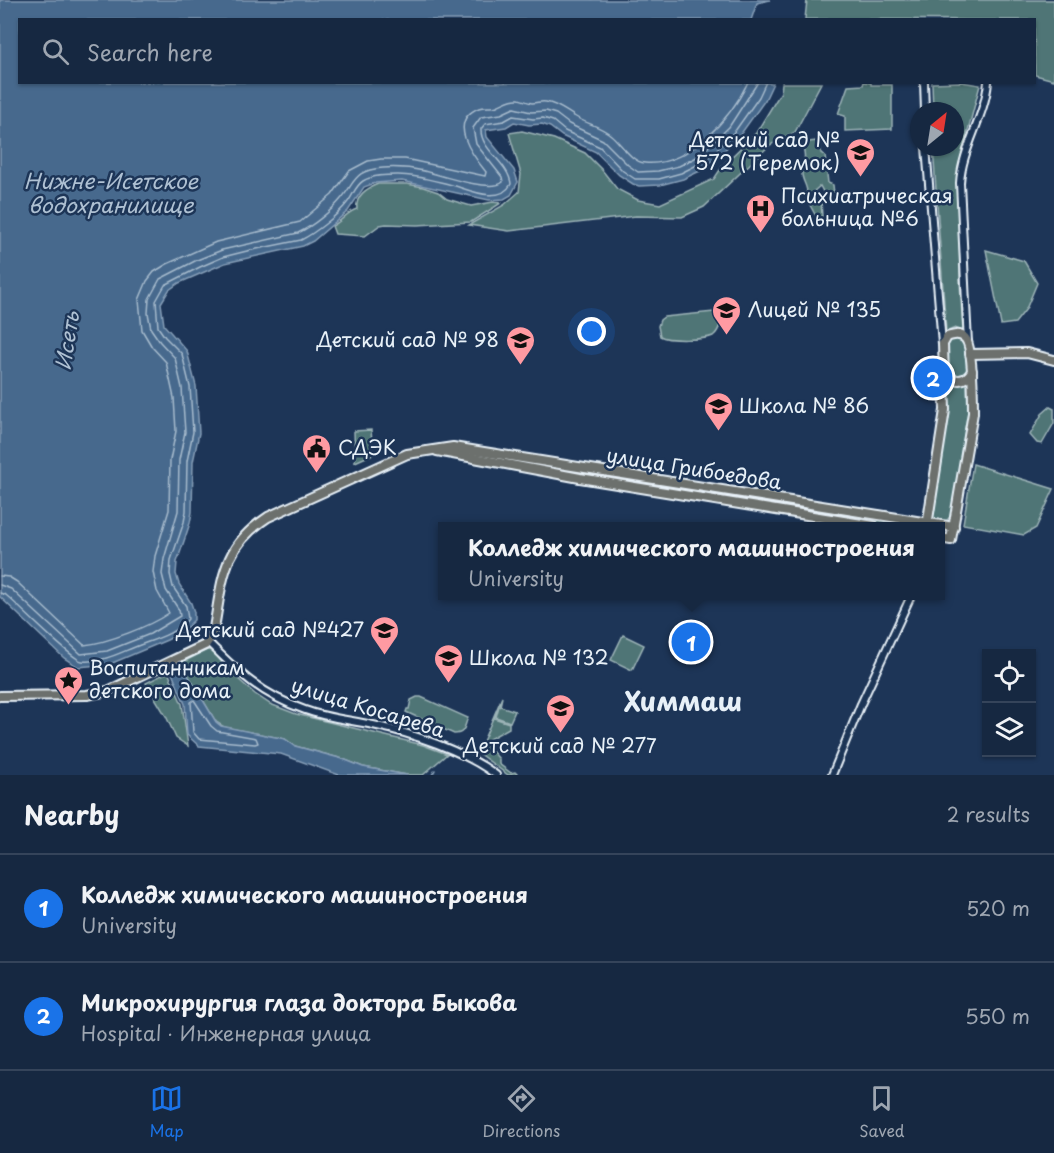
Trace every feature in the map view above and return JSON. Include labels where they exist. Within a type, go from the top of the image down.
[{"type":"main road","points":[[928,522],[945,411],[942,344],[947,337],[955,334],[962,336],[968,344],[972,371],[973,413],[954,528],[951,540],[945,539]]},
{"type":"main road","points":[[970,354],[1027,353],[1054,360]]},
{"type":"main road","points":[[945,374],[959,380],[968,377],[972,371]]},
{"type":"main road","name":"улица Грибоедова","points":[[208,642],[214,628],[226,565],[237,544],[247,532],[268,517],[307,498],[407,454],[429,449],[453,447],[916,522]]},
{"type":"main road","name":"улица Грибоедова","points":[[429,449],[580,478],[851,522]]},
{"type":"main road","name":"улица Грибоедова","points":[[945,527],[954,528]]},
{"type":"main road","points":[[0,696],[87,695],[108,691],[180,658],[208,642]]},
{"type":"street","points":[[924,84],[924,102]]},
{"type":"street","points":[[968,344],[960,219],[960,177],[962,163],[987,96],[988,84]]},
{"type":"street","points":[[927,156],[942,344]]},
{"type":"street","points":[[832,775],[861,704],[909,600]]},
{"type":"street","name":"улица Косарева","points":[[208,642],[245,679],[272,696],[303,710],[329,718],[394,730],[422,738],[480,764],[496,775]]},
{"type":"green space","points":[[807,0],[1054,0],[1054,80],[1036,75],[1036,18],[805,18]]},
{"type":"green space","points":[[782,84],[820,84],[795,132],[770,145],[704,207],[682,217],[636,216],[509,231],[469,225],[504,205],[519,192],[521,174],[509,133],[522,131],[554,139],[585,153],[617,189],[638,200],[660,204],[714,179],[724,164],[756,133],[781,92]]},
{"type":"green space","points":[[932,84],[980,85],[964,145],[964,102],[933,102]]},
{"type":"green space","points":[[892,85],[892,129],[845,131],[845,116],[838,114],[848,86]]},
{"type":"green space","points":[[808,142],[820,143],[821,153],[825,156],[828,183],[833,185],[834,194],[832,199],[827,199],[820,186],[814,191],[821,200],[822,217],[818,220],[804,194],[807,189],[802,175],[805,157],[803,146]]},
{"type":"green space","points":[[934,156],[961,156],[958,168],[963,331],[955,328],[946,332]]},
{"type":"green space","points":[[378,184],[407,184],[423,187],[438,192],[447,199],[471,206],[501,203],[471,222],[386,224],[380,225],[365,236],[335,234],[332,226],[357,209],[358,200],[363,193]]},
{"type":"green space","points":[[986,250],[1024,261],[1037,283],[1026,309],[1015,323],[1001,325]]},
{"type":"green space","points":[[714,312],[720,324],[713,336],[670,339],[660,336],[658,326],[664,317]]},
{"type":"green space","points":[[954,337],[964,342],[967,370],[964,375],[954,378],[947,372],[944,344]]},
{"type":"green space","points":[[967,380],[968,411],[951,516],[945,522],[941,522],[934,520],[931,515],[948,412],[948,381],[955,383]]},
{"type":"green space","points":[[1050,407],[1054,409],[1054,423],[1042,444],[1037,443],[1030,435],[1042,414]]},
{"type":"green space","points":[[371,430],[373,454],[355,462],[354,431]]},
{"type":"green space","points":[[973,464],[1054,489],[1036,528],[1024,535],[963,524]]},
{"type":"green space","points":[[589,471],[748,496],[747,502],[588,477]]},
{"type":"green space","points":[[759,497],[901,522],[864,522],[758,504]]},
{"type":"green space","points":[[623,635],[644,645],[632,670],[611,660]]},
{"type":"green space","points":[[207,650],[213,651],[227,669],[270,704],[296,714],[423,745],[447,754],[423,775],[407,775],[363,767],[295,746],[285,739],[224,727],[216,722],[181,663]]},
{"type":"green space","points":[[168,672],[182,704],[188,746],[176,738],[146,683]]},
{"type":"green space","points":[[417,697],[468,718],[463,731],[454,734],[406,712],[411,700]]},
{"type":"green space","points":[[502,697],[500,706],[515,711],[510,722],[496,717],[499,706],[494,718],[509,723],[509,728],[489,739],[486,744],[499,759],[499,764],[518,775],[508,775],[478,753]]},
{"type":"water","name":"Нижне-Исетское водохранилище","points":[[0,0],[770,0],[757,3],[752,18],[18,18],[18,84],[773,84],[765,100],[740,135],[702,170],[683,179],[660,185],[633,184],[619,175],[596,152],[562,136],[550,127],[542,124],[529,125],[514,122],[506,127],[486,130],[487,137],[514,170],[518,182],[511,195],[504,199],[489,200],[402,181],[375,183],[364,187],[348,211],[313,241],[303,246],[225,263],[179,283],[169,290],[161,303],[164,325],[187,351],[196,386],[199,433],[193,462],[192,512],[177,562],[176,574],[179,584],[191,603],[194,620],[182,632],[167,640],[110,664],[78,667],[64,658],[0,597]]},
{"type":"water","points":[[176,663],[188,675],[216,722],[221,726],[285,739],[295,746],[363,767],[407,775],[339,775],[281,754],[199,746],[187,735],[185,704],[169,666]]},
{"type":"waterway","points":[[432,775],[435,770]]},
{"type":"place","name":"Детский сад № 572 (Теремок)","points":[[861,178]]},
{"type":"place","name":"Психиатрическая больница №6","points":[[760,234]]},
{"type":"place","name":"Лицей № 135","points":[[727,336]]},
{"type":"place","name":"Детский сад № 98","points":[[520,366]]},
{"type":"place","name":"Микрохирургия глаза доктора Быкова","points":[[933,378]]},
{"type":"place","name":"Школа № 86","points":[[718,432]]},
{"type":"place","name":"СДЭК","points":[[317,474]]},
{"type":"place","name":"Колледж химического машиностроения","points":[[691,642]]},
{"type":"place","name":"Детский сад №427","points":[[385,656]]},
{"type":"place","name":"Школа № 132","points":[[448,684]]},
{"type":"place","name":"Воспитанникам детского дома","points":[[68,706]]},
{"type":"place","name":"Детcкий сад № 277","points":[[560,734]]},
{"type":"district","name":"Химмаш","points":[[683,702]]},
{"type":"water label","name":"Исеть","points":[[68,341]]}]
